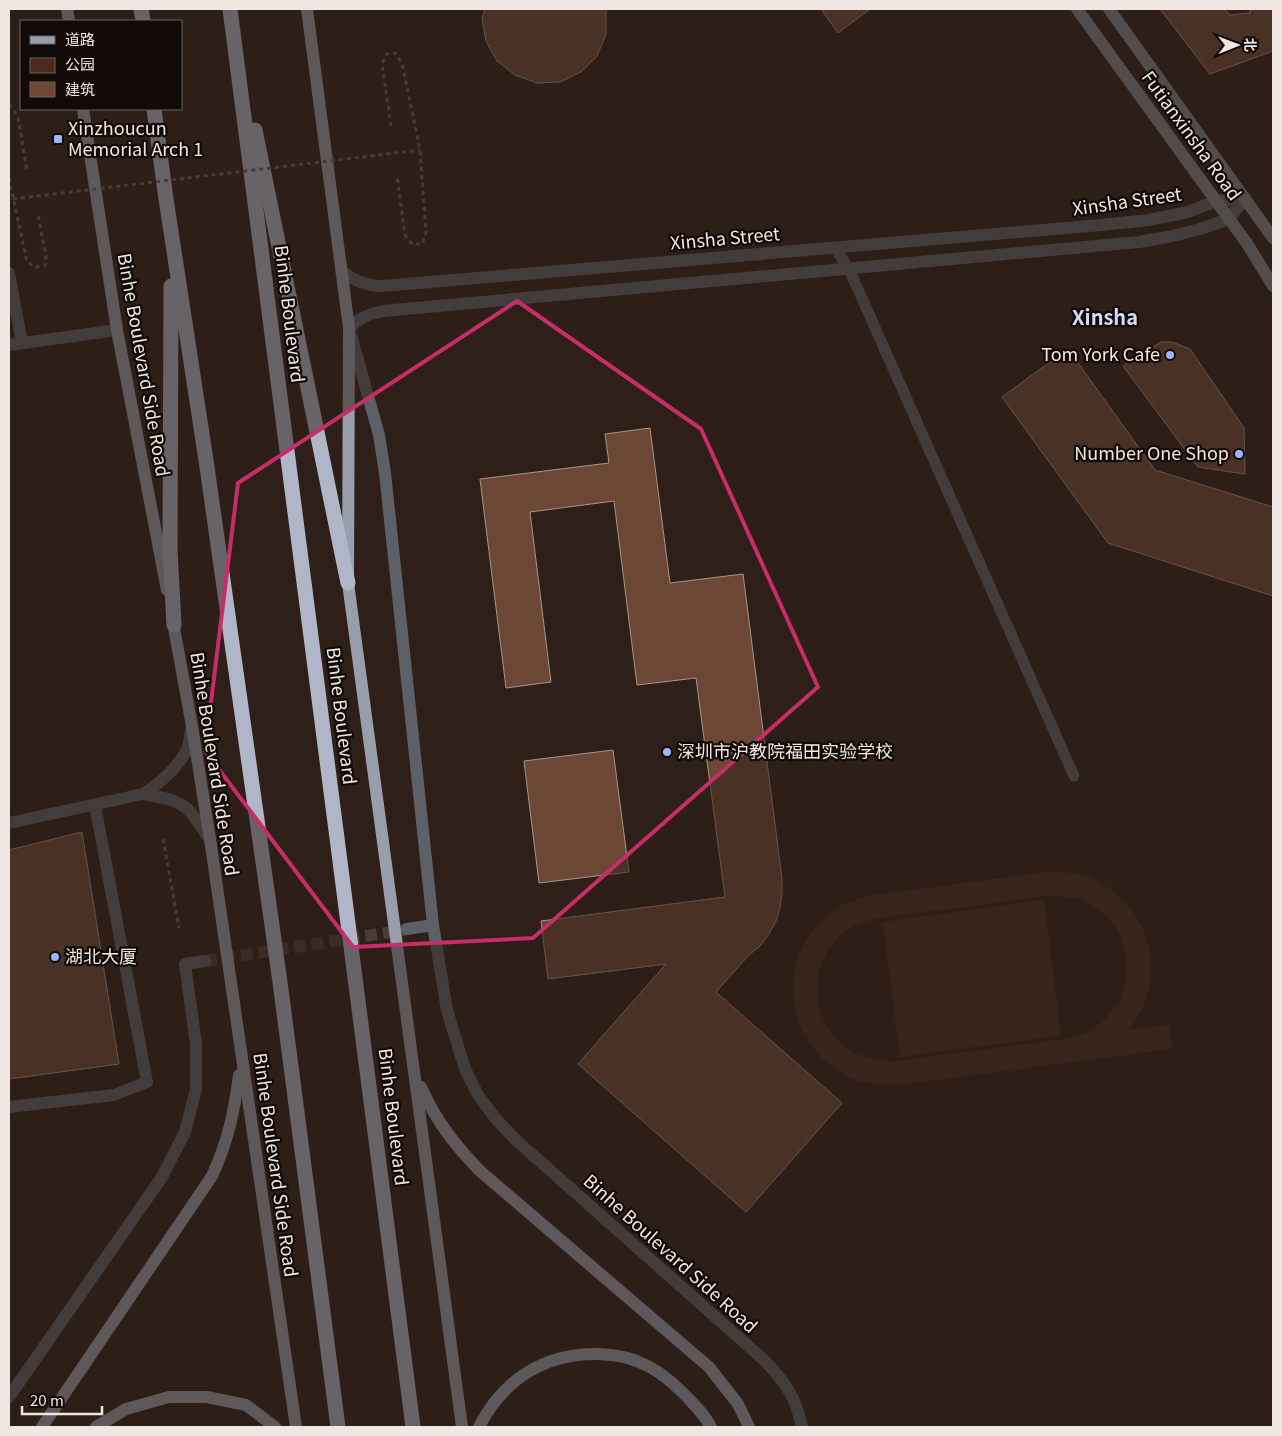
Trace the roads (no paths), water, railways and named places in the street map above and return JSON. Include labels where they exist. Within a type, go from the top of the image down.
[{"type":"highway","points":[[230,9],[348,583]]},
{"type":"highway","name":"Binhe Boulevard","points":[[230,9],[413,1427]]},
{"type":"highway","points":[[154,110],[270,913],[338,1427]]},
{"type":"highway","points":[[166,199],[172,298],[170,550],[174,625]]},
{"type":"main road","name":"Binhe Boulevard Side Road","points":[[307,9],[349,328],[348,583],[462,1427]]},
{"type":"main road","name":"Binhe Boulevard Side Road","points":[[83,110],[117,330],[192,726],[296,1427]]},
{"type":"main road","points":[[42,1427],[212,1176],[223,1152],[231,1126],[241,1058]]},
{"type":"main road","points":[[415,1071],[429,1103],[443,1128],[474,1164],[709,1367],[738,1404],[749,1427]]},
{"type":"main road","points":[[478,1427],[502,1394],[526,1373],[539,1365],[554,1360],[593,1354],[624,1357],[652,1368],[689,1398],[700,1410],[711,1427]]},
{"type":"main road","points":[[96,1427],[126,1409],[169,1397],[207,1397],[246,1405],[275,1427]]},
{"type":"street","name":"Futianxinsha Road","points":[[1078,9],[1229,219],[1273,286]]},
{"type":"street","name":"Futianxinsha Road","points":[[1110,9],[1273,238]]},
{"type":"street","name":"Xinsha Street","points":[[341,270],[350,278],[360,283],[382,286],[1101,225],[1149,220],[1188,212],[1216,201],[1245,198]]},
{"type":"street","points":[[349,328],[363,317],[383,311],[1139,242],[1191,232],[1229,219],[1245,198]]},
{"type":"street","points":[[9,273],[22,343]]},
{"type":"street","name":"Binhe Boulevard Side Road","points":[[349,328],[378,435],[385,473],[433,925],[447,1010],[465,1069],[478,1095],[496,1119],[516,1140],[778,1374],[791,1393],[799,1412],[802,1427]]},
{"type":"street","points":[[9,345],[117,330]]},
{"type":"street","points":[[9,823],[143,794],[154,787],[175,768],[187,749],[192,726]]},
{"type":"street","points":[[143,794],[167,799],[185,807],[210,839]]},
{"type":"street","points":[[9,1107],[114,1095],[147,1082],[95,805]]},
{"type":"street","points":[[408,929],[433,925]]},
{"type":"street","points":[[9,1397],[162,1177],[185,1132],[196,1089],[196,1044],[185,964],[205,961]]},
{"type":"lane","points":[[835,248],[849,269],[1074,776]]},
{"type":"tunnel","points":[[205,961],[405,930]]},
{"type":"place","name":"Xinzhoucun Memorial Arch 1","points":[[58,139]]},
{"type":"place","name":"Tom York Cafe","points":[[1170,355]]},
{"type":"place","name":"Number One Shop","points":[[1239,454]]},
{"type":"place","name":"深圳市沪教院福田实验学校","points":[[667,752]]},
{"type":"place","name":"湖北大厦","points":[[55,957]]},
{"type":"district","name":"Xinsha","points":[[1105,318]]}]
